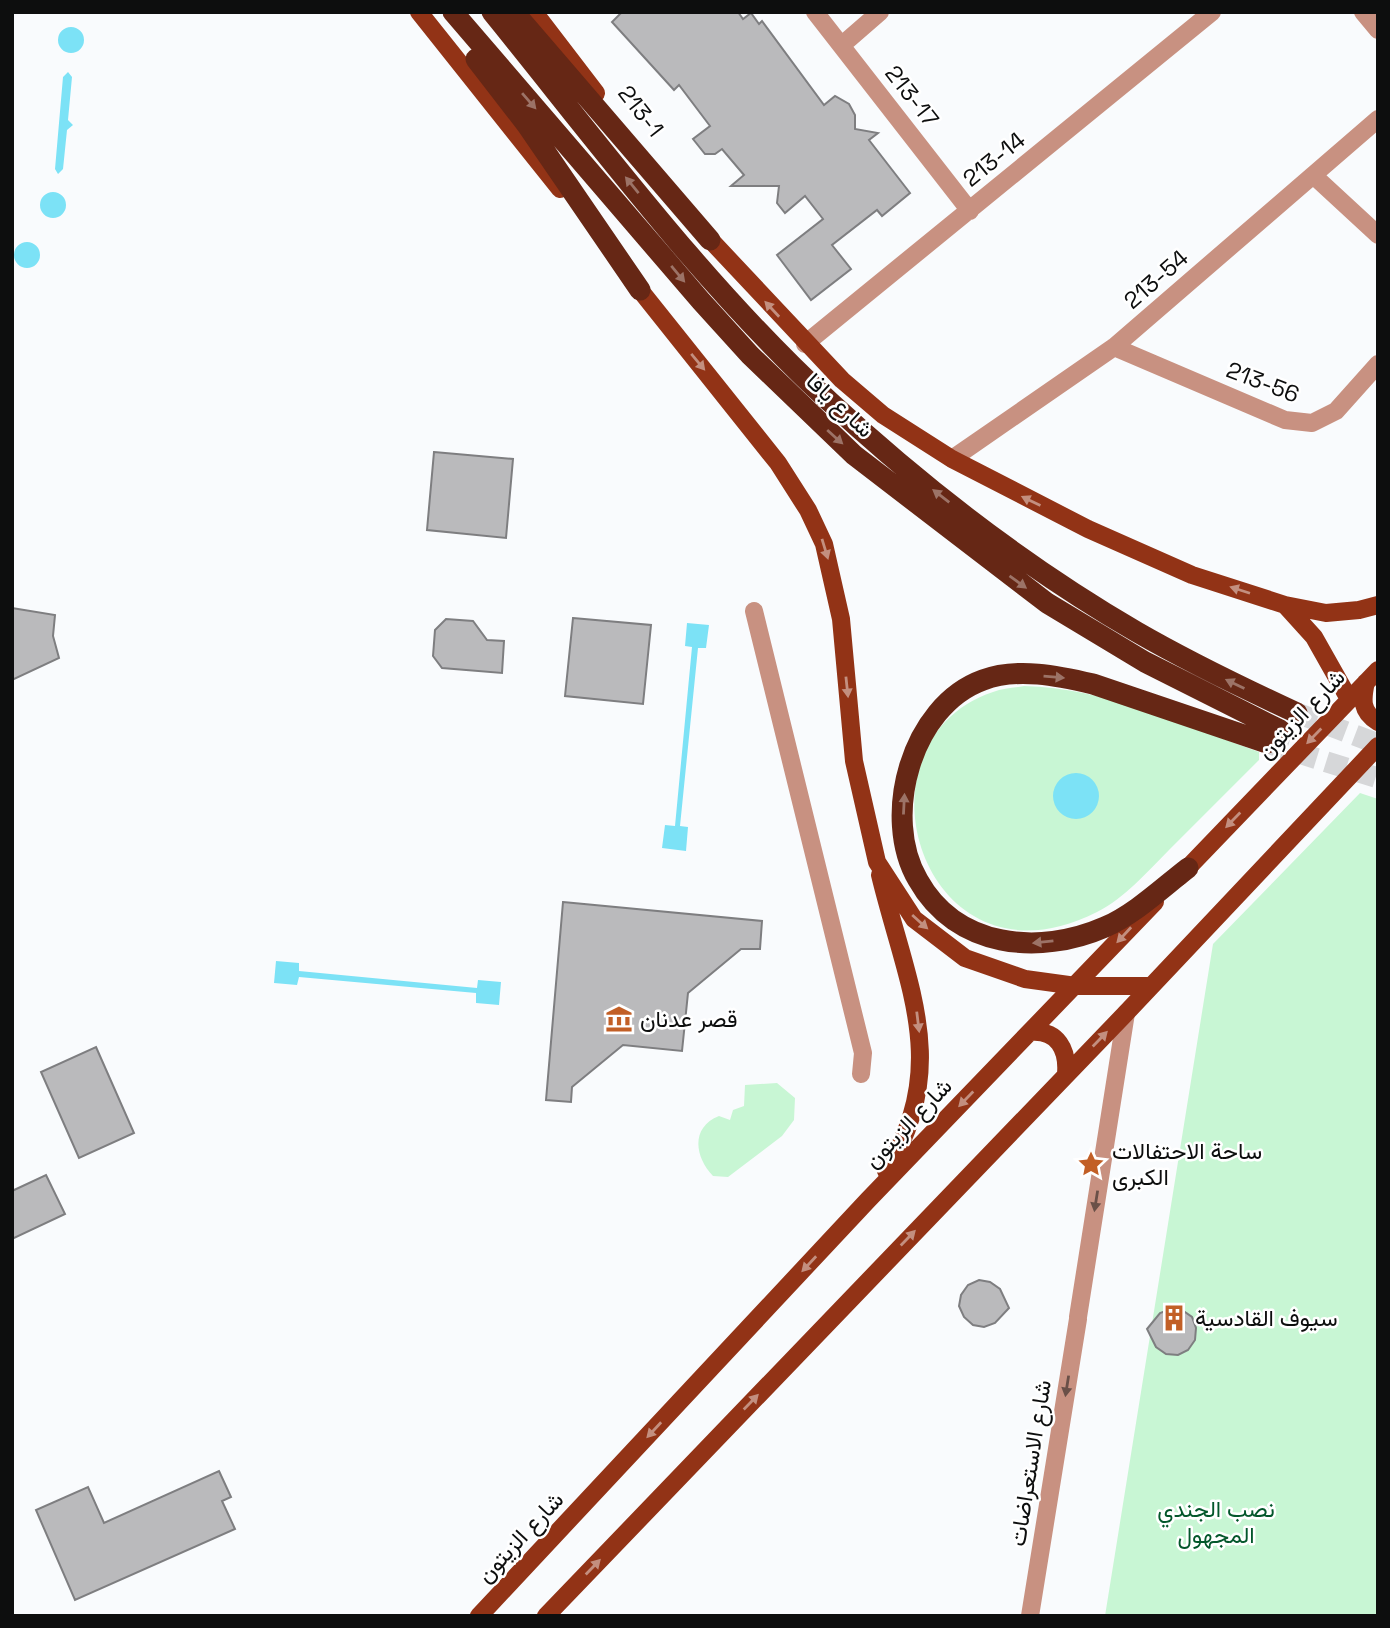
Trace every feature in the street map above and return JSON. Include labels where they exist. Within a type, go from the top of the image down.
[{"type":"highway","points":[[442,12],[527,125],[640,290]]},
{"type":"highway","name":"شارع يافا","points":[[453,12],[709,310],[759,365],[854,455],[1047,603],[1274,736],[1065,677],[1022,674],[983,680],[949,699],[928,724],[914,751],[906,777],[903,808],[905,844],[916,879],[935,905],[984,937],[1018,944],[1069,939],[1107,926],[1151,898],[1188,868]]},
{"type":"highway","name":"شارع يافا","points":[[492,12],[649,206],[729,299],[828,400],[900,463],[1002,543],[1136,632],[1297,713]]},
{"type":"highway","points":[[514,12],[710,240]]},
{"type":"main road","points":[[419,12],[778,463],[808,510],[824,544],[841,619],[854,761],[877,862],[918,1013],[923,1061],[916,1103],[898,1151],[868,1200]]},
{"type":"main road","name":"213-1","points":[[534,12],[710,240],[805,344],[883,415],[952,459],[1076,523],[1192,575],[1285,605],[1326,613],[1378,605]]},
{"type":"main road","points":[[1285,605],[1314,637],[1344,705]]},
{"type":"main road","points":[[1372,676],[1363,704],[1367,714],[1378,722]]},
{"type":"main road","name":"شارع الزيتون","points":[[479,1616],[868,1200],[1372,676]]},
{"type":"main road","points":[[546,1616],[1126,1013],[1378,746]]},
{"type":"main road","points":[[877,862],[914,919],[965,958],[1025,979],[1076,986],[1151,986]]},
{"type":"main road","points":[[1031,1032],[1049,1034],[1062,1046],[1067,1060],[1066,1074]]},
{"type":"street","name":"213-17","points":[[816,12],[970,211]]},
{"type":"street","points":[[842,45],[880,12]]},
{"type":"street","name":"213-14","points":[[805,344],[1212,12]]},
{"type":"street","points":[[1363,12],[1378,30]]},
{"type":"street","name":"213-54","points":[[952,459],[1114,347],[1378,119]]},
{"type":"street","points":[[1313,175],[1378,235]]},
{"type":"street","name":"213-56","points":[[1114,347],[1285,420],[1312,423],[1336,411],[1378,364]]},
{"type":"street","points":[[754,611],[863,1054],[861,1074]]},
{"type":"street","name":"شارع الاستعراضات","points":[[1030,1616],[1126,1013]]},
{"type":"green space","points":[[1024,686],[1085,693],[1144,710],[1259,752],[1259,760],[1135,884],[1117,900],[1097,912],[1036,930],[986,922],[948,895],[924,854],[914,807],[922,760],[948,719],[993,692]]},
{"type":"green space","name":"نصب الجندي المجهول","points":[[1360,793],[1378,799],[1378,1616],[1105,1616],[1213,944]]},
{"type":"green space","points":[[777,1083],[795,1098],[794,1120],[782,1136],[728,1177],[713,1176],[699,1151],[698,1143],[704,1127],[719,1116],[730,1120],[733,1110],[744,1106],[745,1085]]},
{"type":"water","points":[[71,27],[80,31],[84,40],[80,49],[71,53],[62,49],[58,40],[62,31]]},
{"type":"water","points":[[68,72],[72,77],[68,120],[73,125],[67,130],[63,169],[58,174],[55,169],[63,77]]},
{"type":"water","points":[[53,192],[62,196],[66,205],[62,214],[53,218],[44,214],[40,205],[44,196]]},
{"type":"water","points":[[27,242],[36,246],[40,255],[36,264],[27,268],[18,264],[14,255],[18,246]]},
{"type":"water","points":[[687,623],[709,625],[706,648],[698,648],[680,826],[688,827],[686,851],[662,848],[665,825],[675,826],[692,647],[685,646]]},
{"type":"water","points":[[1076,773],[1093,779],[1099,796],[1093,813],[1076,819],[1059,813],[1053,796],[1059,779]]},
{"type":"water","points":[[276,961],[299,963],[299,971],[477,988],[478,980],[501,982],[499,1005],[476,1003],[476,993],[299,977],[297,985],[274,983]]},
{"type":"building","points":[[622,12],[738,12],[743,19],[751,13],[759,24],[762,21],[824,105],[835,96],[849,104],[855,115],[855,129],[878,133],[869,140],[910,193],[882,216],[877,210],[832,245],[851,269],[811,300],[777,255],[823,219],[805,196],[785,213],[777,203],[779,186],[731,186],[744,175],[722,149],[715,154],[705,154],[693,139],[710,126],[679,85],[674,90],[612,22]]},
{"type":"building","points":[[434,452],[513,459],[506,538],[427,530]]},
{"type":"building","points":[[12,608],[55,615],[53,636],[59,658],[12,680]]},
{"type":"building","points":[[573,618],[651,625],[643,704],[565,696]]},
{"type":"building","points":[[446,619],[473,621],[487,640],[504,641],[502,673],[442,668],[433,656],[435,630]]},
{"type":"building","name":"قصر عدنان","points":[[563,902],[762,921],[760,949],[741,949],[688,993],[682,1051],[623,1045],[572,1087],[571,1102],[546,1100]]},
{"type":"building","points":[[96,1047],[134,1133],[79,1158],[41,1072]]},
{"type":"building","points":[[46,1175],[65,1214],[12,1239],[12,1191]]},
{"type":"building","points":[[979,1280],[990,1282],[1000,1289],[1009,1308],[995,1323],[984,1327],[973,1325],[964,1317],[959,1306],[961,1295],[968,1285]]},
{"type":"building","points":[[1171,1309],[1182,1310],[1192,1317],[1196,1328],[1195,1340],[1188,1350],[1178,1355],[1166,1354],[1156,1347],[1147,1329],[1160,1313]]},
{"type":"building","points":[[219,1471],[231,1497],[222,1501],[235,1529],[75,1600],[36,1510],[88,1487],[104,1523]]},
{"type":"tunnel","points":[[1297,713],[1378,744]]},
{"type":"tunnel","points":[[1267,743],[1378,778]]},
{"type":"place","name":"قصر عدنان","points":[[619,1019]]},
{"type":"place","name":"ساحة الاحتفالات الكبرى","points":[[1091,1164]]},
{"type":"place","name":"سيوف القادسية","points":[[1174,1318]]}]
